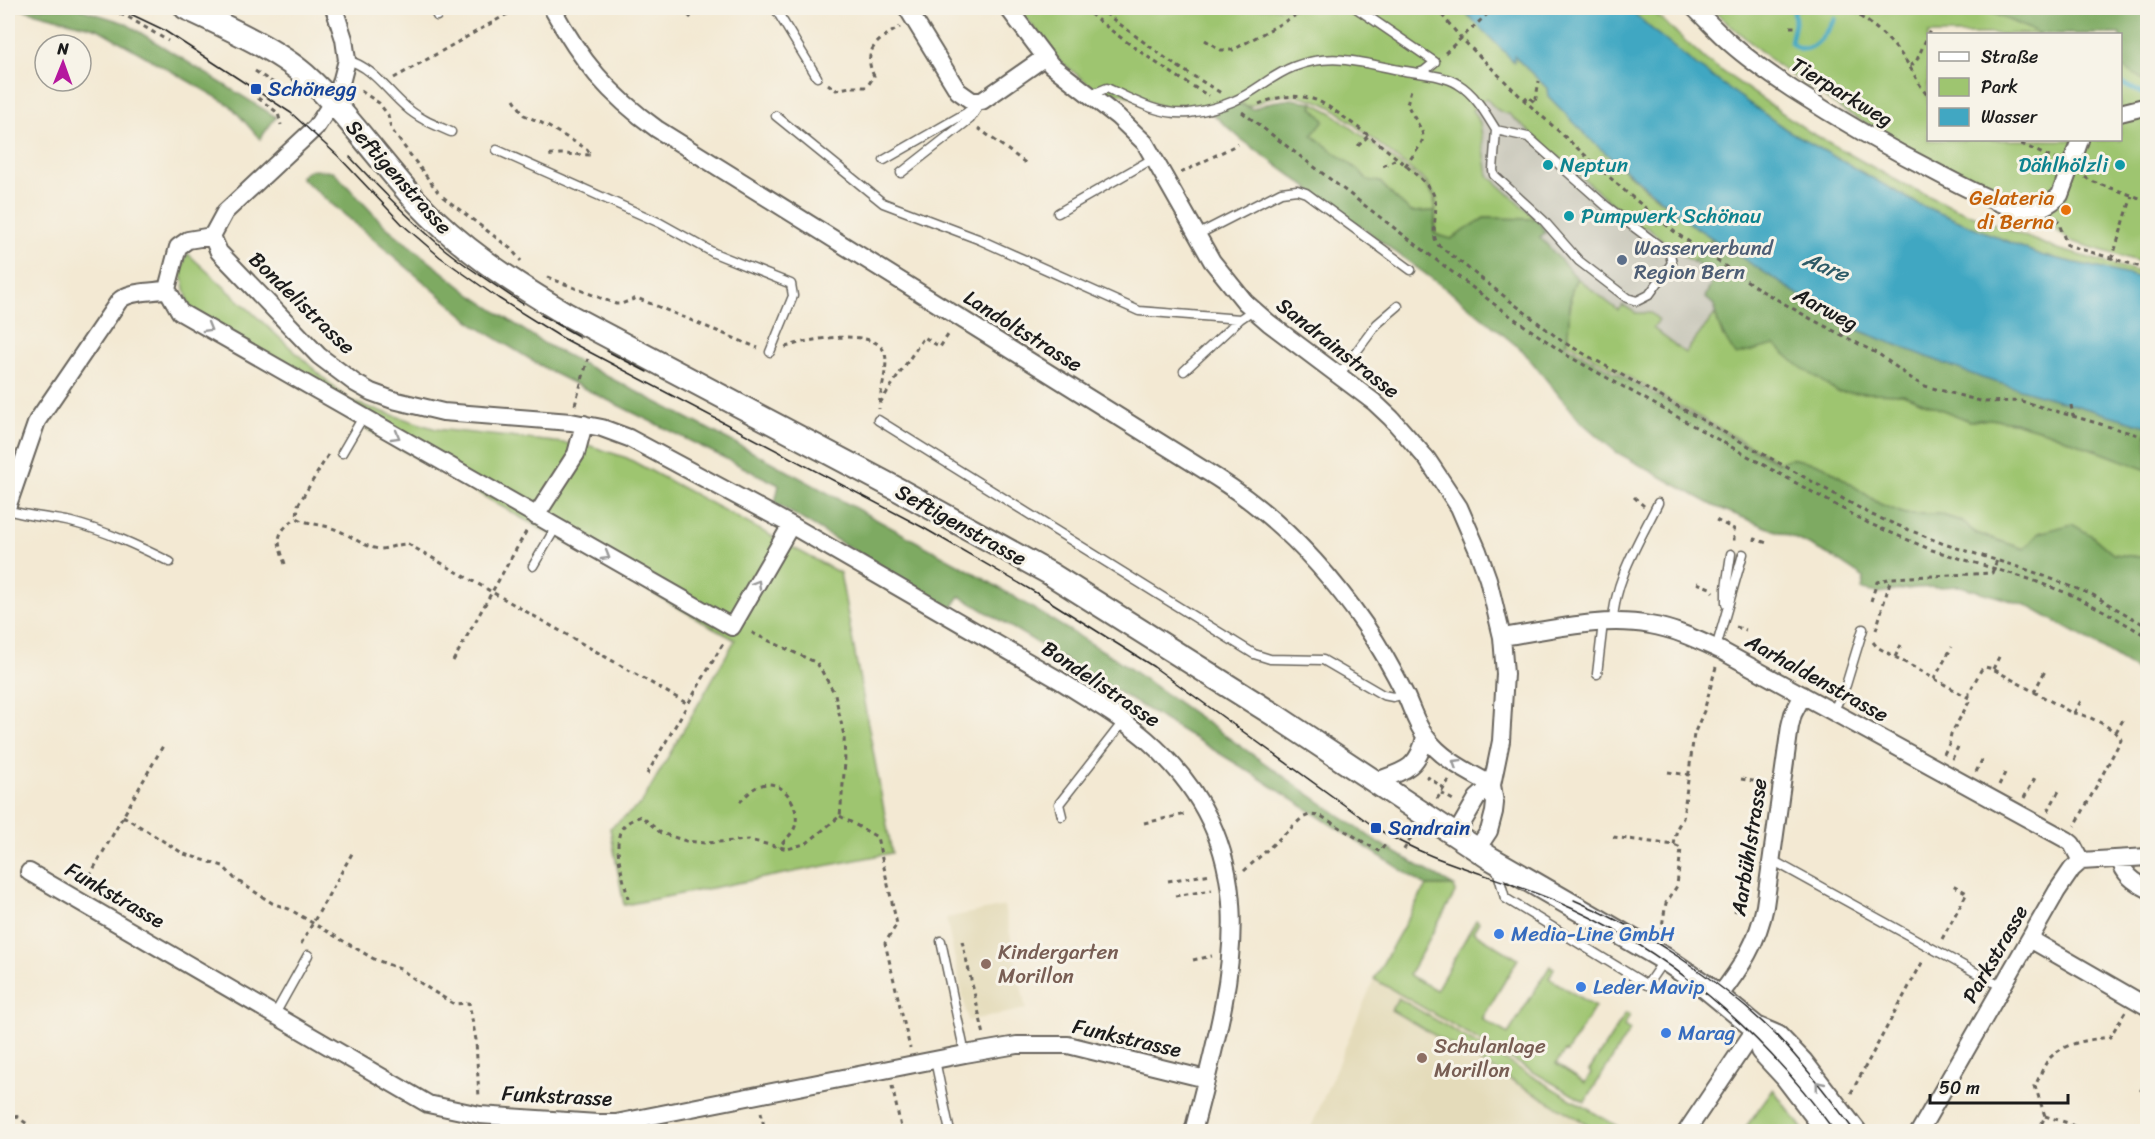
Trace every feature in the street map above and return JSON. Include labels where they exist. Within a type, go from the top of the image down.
[{"type":"main road","name":"Seftigenstrasse","points":[[186,8],[287,61],[305,75],[417,202],[462,244],[514,283],[1049,573],[1276,716],[1485,854],[1665,959],[1719,996],[1756,1028],[1777,1037],[1801,1062],[1855,1131]]},
{"type":"main road","name":"Seftigenstrasse","points":[[1756,1028],[1762,1050],[1787,1077],[1829,1131]]},
{"type":"street","points":[[334,8],[344,39],[347,60],[341,83],[332,103],[316,127],[225,212],[212,236],[188,240],[178,247],[167,289],[180,312],[732,627],[791,525]]},
{"type":"street","name":"Landoltstrasse","points":[[552,8],[588,67],[608,90],[635,114],[1217,478],[1262,510],[1285,530],[1326,573],[1366,626],[1405,694],[1425,737],[1440,753],[1492,785]]},
{"type":"street","name":"Sandrainstrasse","points":[[1008,8],[1045,57],[1068,79],[1131,127],[1155,157],[1196,235],[1246,314],[1339,375],[1374,402],[1402,429],[1445,483],[1459,507],[1478,550],[1496,605],[1502,637],[1505,674],[1501,741],[1492,785],[1495,801],[1494,812],[1485,854]]},
{"type":"street","name":"Tierparkweg","points":[[1694,8],[1731,44],[1768,73],[1816,105],[1909,159],[1961,185],[2013,207],[2033,209],[2051,202]]},
{"type":"street","points":[[911,13],[958,91],[972,101],[982,101],[1045,57]]},
{"type":"street","points":[[2122,113],[2146,108]]},
{"type":"street","points":[[2051,202],[2060,195],[2080,141]]},
{"type":"street","name":"Bondelistrasse","points":[[212,236],[219,252],[319,356],[371,392],[404,403],[443,411],[584,424],[602,428],[653,450],[791,525],[1059,680],[1146,740],[1171,764],[1206,809],[1217,834],[1228,878],[1232,932],[1229,978],[1193,1131]]},
{"type":"street","points":[[8,504],[37,421],[119,301],[123,296],[132,293],[152,293],[167,289]]},
{"type":"street","points":[[536,516],[576,454],[584,424]]},
{"type":"street","name":"Aarhaldenstrasse","points":[[1502,637],[1608,622],[1667,628],[1718,649],[2067,840],[2072,844],[2081,861]]},
{"type":"street","name":"Aarbühlstrasse","points":[[1719,996],[1745,962],[1759,930],[1791,720],[1803,695]]},
{"type":"street","points":[[1376,781],[1412,765],[1422,752],[1425,737]]},
{"type":"street","points":[[1456,834],[1477,798],[1492,785]]},
{"type":"street","points":[[2081,861],[2148,856]]},
{"type":"street","points":[[2120,859],[2126,873],[2148,889]]},
{"type":"street","name":"Parkstrasse","points":[[1919,1131],[2066,876],[2081,861]]},
{"type":"street","name":"Funkstrasse","points":[[29,872],[428,1104],[522,1122],[622,1122],[965,1054],[1017,1046],[1068,1046],[1206,1079]]},
{"type":"street","points":[[2030,939],[2140,1003]]},
{"type":"street","points":[[1686,1131],[1756,1028]]},
{"type":"lane","points":[[775,8],[817,77]]},
{"type":"lane","points":[[1356,8],[1435,62],[1424,71],[1416,73]]},
{"type":"lane","points":[[1089,95],[1107,88],[1151,107],[1176,113],[1200,111],[1229,103],[1290,68],[1320,60],[1350,59],[1458,83],[1481,107],[1496,130],[1494,176],[1545,221],[1579,261],[1627,298],[1637,301],[1649,295],[1672,262],[1670,254],[1606,206],[1528,137],[1496,130]]},
{"type":"lane","points":[[347,60],[359,63],[371,72],[394,97],[416,114],[451,132]]},
{"type":"lane","points":[[901,173],[972,116],[982,101]]},
{"type":"lane","points":[[884,160],[966,113],[982,101]]},
{"type":"lane","points":[[776,116],[883,203],[978,239],[1139,311],[1246,314]]},
{"type":"lane","points":[[497,150],[660,223],[714,253],[791,284],[794,290],[793,296],[770,352]]},
{"type":"lane","points":[[1058,213],[1155,157]]},
{"type":"lane","points":[[1196,235],[1281,192],[1297,190],[1306,193],[1411,270]]},
{"type":"lane","points":[[1339,375],[1377,324],[1398,306]]},
{"type":"lane","points":[[1184,371],[1246,314]]},
{"type":"lane","points":[[342,453],[363,417]]},
{"type":"lane","points":[[878,420],[1254,654],[1270,660],[1323,660],[1383,695],[1393,697],[1405,694]]},
{"type":"lane","points":[[1597,674],[1608,622],[1613,613],[1624,574],[1658,503]]},
{"type":"lane","points":[[8,510],[70,522],[115,535],[170,561]]},
{"type":"lane","points":[[533,566],[556,527]]},
{"type":"lane","points":[[1726,612],[1726,588],[1731,554]]},
{"type":"lane","points":[[1718,649],[1743,554]]},
{"type":"lane","points":[[1833,712],[1846,685],[1863,629]]},
{"type":"lane","points":[[1062,816],[1059,804],[1123,722]]},
{"type":"lane","points":[[1485,854],[1505,898],[1647,985],[1665,959]]},
{"type":"lane","points":[[1771,860],[2002,987]]},
{"type":"lane","points":[[941,941],[965,1054]]},
{"type":"lane","points":[[275,1014],[308,955]]},
{"type":"lane","points":[[935,1060],[950,1131]]},
{"type":"path","points":[[103,8],[128,17],[168,41]]},
{"type":"path","points":[[391,80],[518,8]]},
{"type":"path","points":[[682,8],[693,20]]},
{"type":"path","points":[[1083,8],[1169,72],[1229,103],[1251,107],[1270,99],[1287,96],[1318,101],[1332,109],[1424,182],[1434,197],[1434,234],[1437,244],[1563,342],[1872,515],[1944,544],[1997,560],[2093,595],[2148,627]]},
{"type":"path","points":[[1098,8],[1245,113],[1502,310],[1568,356],[1868,523],[1932,550],[2029,579],[2067,593],[2104,611],[2148,638]]},
{"type":"path","points":[[1205,40],[1221,50],[1233,50],[1309,8]]},
{"type":"path","name":"Aarweg","points":[[1436,8],[1461,38],[1524,100],[1626,192],[1676,233],[1754,286],[1812,320],[1880,355],[1915,381],[1937,390],[1984,402],[2016,400],[2148,438]]},
{"type":"path","points":[[1435,62],[1494,8]]},
{"type":"path","points":[[1844,8],[1863,18],[1897,49],[1927,94]]},
{"type":"path","points":[[829,84],[836,90],[867,87],[874,76],[869,62],[878,40],[911,13]]},
{"type":"path","points":[[1790,27],[1798,27]]},
{"type":"path","points":[[1929,33],[1931,28]]},
{"type":"path","points":[[1910,66],[1916,62],[1927,37]]},
{"type":"path","points":[[255,71],[281,88]]},
{"type":"path","points":[[1405,166],[1424,140],[1424,134],[1407,104],[1416,73]]},
{"type":"path","points":[[1524,100],[1528,96],[1535,103],[1539,81]]},
{"type":"path","points":[[361,91],[380,103],[388,115],[391,129],[441,196],[510,249],[526,266]]},
{"type":"path","points":[[258,99],[269,104],[278,113],[281,125]]},
{"type":"path","points":[[514,99],[524,115],[587,149],[591,155],[560,154],[538,157]]},
{"type":"path","points":[[972,116],[979,130],[1027,164]]},
{"type":"path","points":[[1358,146],[1368,136]]},
{"type":"path","points":[[2015,141],[2070,167]]},
{"type":"path","points":[[1179,175],[1238,144]]},
{"type":"path","points":[[1383,166],[1396,159]]},
{"type":"path","points":[[2091,181],[2148,201]]},
{"type":"path","points":[[2112,259],[2132,195]]},
{"type":"path","points":[[2051,202],[2067,245],[2148,269]]},
{"type":"path","points":[[543,275],[616,304],[637,298],[770,352],[777,346],[838,338],[857,337],[880,345],[885,353],[886,364],[878,399],[878,420]]},
{"type":"path","points":[[879,404],[924,337],[940,347],[952,327]]},
{"type":"path","points":[[572,408],[575,406],[588,359]]},
{"type":"path","points":[[2071,405],[2073,416]]},
{"type":"path","points":[[297,518],[298,505],[331,449]]},
{"type":"path","points":[[453,661],[536,516]]},
{"type":"path","points":[[285,564],[278,537],[282,528],[297,518]]},
{"type":"path","points":[[297,518],[305,523],[336,529],[370,546],[382,549],[395,544],[408,543],[688,704]]},
{"type":"path","points":[[1716,520],[1734,530],[1731,554]]},
{"type":"path","points":[[1755,541],[1755,539],[1767,543]]},
{"type":"path","points":[[1871,601],[1877,582],[1891,578],[1992,573],[1997,560]]},
{"type":"path","points":[[1876,630],[1891,578]]},
{"type":"path","points":[[628,899],[618,848],[619,836],[624,826],[641,816],[661,833],[686,841],[705,843],[749,840],[788,849],[807,843],[840,816],[845,763],[844,736],[835,694],[817,663],[744,629],[732,627],[646,774]]},
{"type":"path","points":[[1873,641],[1877,647],[1969,698]]},
{"type":"path","points":[[1894,657],[1901,645]]},
{"type":"path","points":[[1934,679],[1952,647]]},
{"type":"path","points":[[1674,845],[1677,828],[1683,818],[1694,734],[1704,711],[1718,649]]},
{"type":"path","points":[[1992,669],[2001,653]]},
{"type":"path","points":[[1941,760],[1969,698],[1969,693],[1981,670],[1985,667],[2074,713],[2080,712],[2116,732],[2121,737],[2120,743],[2067,840]]},
{"type":"path","points":[[2034,692],[2045,671]]},
{"type":"path","points":[[2074,713],[2082,699]]},
{"type":"path","points":[[2116,732],[2123,720]]},
{"type":"path","points":[[77,899],[164,744]]},
{"type":"path","points":[[1972,777],[1982,760]]},
{"type":"path","points":[[1437,799],[1454,772]]},
{"type":"path","points":[[1668,772],[1689,775]]},
{"type":"path","points":[[1996,790],[2006,773]]},
{"type":"path","points":[[1426,776],[1444,788]]},
{"type":"path","points":[[2020,804],[2036,776]]},
{"type":"path","points":[[1741,779],[1781,785]]},
{"type":"path","points":[[740,802],[754,789],[764,784],[775,785],[783,789],[790,797],[796,817],[795,827],[779,847]]},
{"type":"path","points":[[2044,817],[2060,789]]},
{"type":"path","points":[[1441,793],[1461,805]]},
{"type":"path","points":[[1144,823],[1206,809]]},
{"type":"path","points":[[1175,896],[1242,873],[1302,818],[1310,815],[1325,818],[1380,852],[1386,843]]},
{"type":"path","points":[[123,816],[184,854],[223,866],[236,879],[272,903],[290,909],[374,959],[400,969],[454,1004],[469,1003],[476,1040],[480,1114]]},
{"type":"path","points":[[840,816],[877,837],[897,924],[885,944],[913,1065]]},
{"type":"path","points":[[1394,822],[1413,836],[1403,851]]},
{"type":"path","points":[[1613,837],[1680,846],[1682,851],[1677,886],[1666,903],[1660,934]]},
{"type":"path","points":[[297,951],[354,850]]},
{"type":"path","points":[[1168,881],[1228,878]]},
{"type":"path","points":[[1847,1099],[1967,893],[1951,884]]},
{"type":"path","points":[[963,940],[987,1050]]},
{"type":"path","points":[[2038,1131],[2045,1116],[2035,1086],[2047,1061],[2056,1053],[2082,1040],[2110,1037],[2140,1003]]},
{"type":"path","points":[[889,1069],[902,1131]]},
{"type":"path","points":[[2140,1089],[2148,1095]]},
{"type":"path","points":[[8,1110],[38,1131]]},
{"type":"path","points":[[2045,1116],[2085,1131]]},
{"type":"path","points":[[2123,1131],[2129,1126],[2132,1128]]},
{"type":"shaded area","points":[[1486,98],[1509,114],[1640,227],[1647,227],[1674,250],[1715,276],[1715,314],[1685,353],[1653,328],[1659,320],[1651,313],[1618,311],[1577,278],[1539,237],[1536,219],[1490,179],[1472,110]]},
{"type":"shaded area","name":"Kindergarten Morillon","points":[[1004,906],[1026,1009],[968,1021],[946,918]]},
{"type":"shaded area","name":"Schulanlage Morillon","points":[[1374,979],[1626,1131],[1309,1132]]},
{"type":"green space","points":[[17,8],[77,8],[125,23],[276,117],[260,139],[230,105],[98,29]]},
{"type":"green space","points":[[1018,8],[1461,8],[1513,60],[1513,55],[1547,88],[1548,96],[1626,172],[1668,207],[1712,238],[1693,262],[1674,250],[1647,227],[1640,228],[1509,114],[1499,111],[1486,98],[1472,110],[1480,123],[1488,175],[1536,219],[1484,218],[1451,239],[1435,234],[1436,197],[1425,181],[1333,108],[1311,98],[1288,95],[1272,97],[1249,106],[1232,98],[1212,107],[1177,111],[1122,94],[1097,91],[1060,61]]},
{"type":"green space","points":[[1628,8],[1649,8],[1706,60],[1810,132],[1901,183],[1952,207],[2054,248],[2147,274],[2147,279],[2040,255],[1918,204],[1787,130],[1697,66]]},
{"type":"green space","points":[[1710,8],[2147,8],[2147,264],[2070,241],[2012,195],[1939,164],[1844,111],[1778,66]]},
{"type":"green space","points":[[1980,8],[2147,8],[2147,84],[2122,67],[2122,33],[2039,33]]},
{"type":"green space","points":[[1291,99],[1312,102],[1312,107],[1324,120],[1312,135],[1358,170],[1367,180],[1380,182],[1411,212],[1435,211],[1435,234],[1451,239],[1484,218],[1536,219],[1546,232],[1540,237],[1577,278],[1571,294],[1569,329],[1565,345],[1778,463],[1790,458],[1823,465],[1880,504],[1905,514],[1938,514],[1961,521],[1976,533],[2024,549],[2039,533],[2072,524],[2091,535],[2113,554],[2147,558],[2147,677],[2094,643],[2026,605],[1960,586],[1915,588],[1878,593],[1862,590],[1864,578],[1831,556],[1801,541],[1714,506],[1616,452],[1580,421],[1523,351],[1461,300],[1241,139],[1208,110],[1234,102],[1253,109],[1271,102]]},
{"type":"green space","points":[[1312,102],[1331,112],[1424,183],[1434,197],[1435,211],[1411,212],[1380,182],[1367,180],[1358,170],[1311,135],[1317,128]]},
{"type":"green space","points":[[310,170],[333,171],[385,226],[470,294],[545,344],[762,457],[976,574],[1113,657],[1379,843],[1454,886],[1426,886],[1250,772],[960,596],[951,609],[775,503],[779,485],[551,372],[476,326],[300,177]]},
{"type":"green space","points":[[1712,238],[1845,325],[1982,378],[2147,426],[2147,470],[2045,431],[2014,422],[1990,419],[1970,421],[1903,394],[1838,392],[1799,366],[1775,345],[1736,355],[1722,331],[1714,305],[1705,297],[1715,276],[1693,262]]},
{"type":"green space","points":[[187,253],[349,401],[436,429],[591,446],[627,458],[840,573],[892,853],[624,905],[610,828],[641,804],[735,640],[363,427],[191,313],[181,272]]},
{"type":"green space","points":[[1577,278],[1618,310],[1623,305],[1636,313],[1651,313],[1659,320],[1653,328],[1685,353],[1715,314],[1723,337],[1775,345],[1800,366],[1838,392],[1903,394],[1970,421],[1990,419],[2014,422],[2045,431],[2147,470],[2147,558],[2113,554],[2091,535],[2039,533],[2025,549],[1976,533],[1961,521],[1938,514],[1905,514],[1880,504],[1823,465],[1790,458],[1781,463],[1566,342],[1571,288]]},
{"type":"green space","points":[[1426,886],[1454,886],[1455,893],[1409,975],[1436,990],[1476,920],[1479,922],[1473,932],[1518,959],[1482,1019],[1508,1034],[1550,966],[1554,968],[1549,978],[1595,1007],[1567,1052],[1565,1051],[1556,1064],[1585,1083],[1591,1073],[1589,1071],[1626,1013],[1630,1015],[1624,1026],[1630,1030],[1585,1102],[1374,979]]},
{"type":"green space","points":[[1398,998],[1617,1126],[1614,1131],[1599,1131],[1391,1010]]},
{"type":"green space","points":[[1773,1089],[1804,1131],[1743,1131]]},
{"type":"water","name":"Aare","points":[[1461,8],[1628,8],[1697,66],[1787,130],[1918,204],[2040,255],[2147,279],[2147,426],[1982,378],[1845,325],[1689,223],[1595,144],[1548,96],[1547,88],[1514,56],[1514,62]]},
{"type":"waterway","points":[[1794,8],[1795,23],[1791,42],[1804,49],[1822,38],[1835,19]]},
{"type":"waterway","points":[[2122,84],[2148,96]]},
{"type":"tram line","points":[[118,8],[162,29],[291,113],[338,156],[403,225],[440,257],[498,298],[559,336],[922,527],[1038,594],[1154,667],[1376,828],[1441,860],[1553,900],[1635,942],[1710,996],[1744,1027],[1777,1060],[1835,1132]]},
{"type":"tram line","points":[[350,157],[395,204],[443,248],[523,304]]},
{"type":"tram line","points":[[541,315],[580,337]]},
{"type":"tram line","points":[[607,351],[647,372]]},
{"type":"tram line","points":[[1574,900],[1655,942],[1707,976],[1731,995],[1787,1046],[1855,1132]]},
{"type":"place","name":"Schönegg","points":[[256,89]]},
{"type":"place","name":"Neptun","points":[[1548,165]]},
{"type":"place","name":"Dählhölzli","points":[[2120,165]]},
{"type":"place","name":"Gelateria di Berna","points":[[2066,210]]},
{"type":"place","name":"Pumpwerk Schönau","points":[[1569,216]]},
{"type":"place","name":"Wasserverbund Region Bern","points":[[1622,260]]},
{"type":"place","name":"Sandrain","points":[[1376,828]]},
{"type":"place","name":"Media-Line GmbH","points":[[1499,934]]},
{"type":"place","name":"Kindergarten Morillon","points":[[986,964]]},
{"type":"place","name":"Leder Mavip","points":[[1581,987]]},
{"type":"place","name":"Marag","points":[[1666,1033]]},
{"type":"place","name":"Schulanlage Morillon","points":[[1422,1058]]}]
